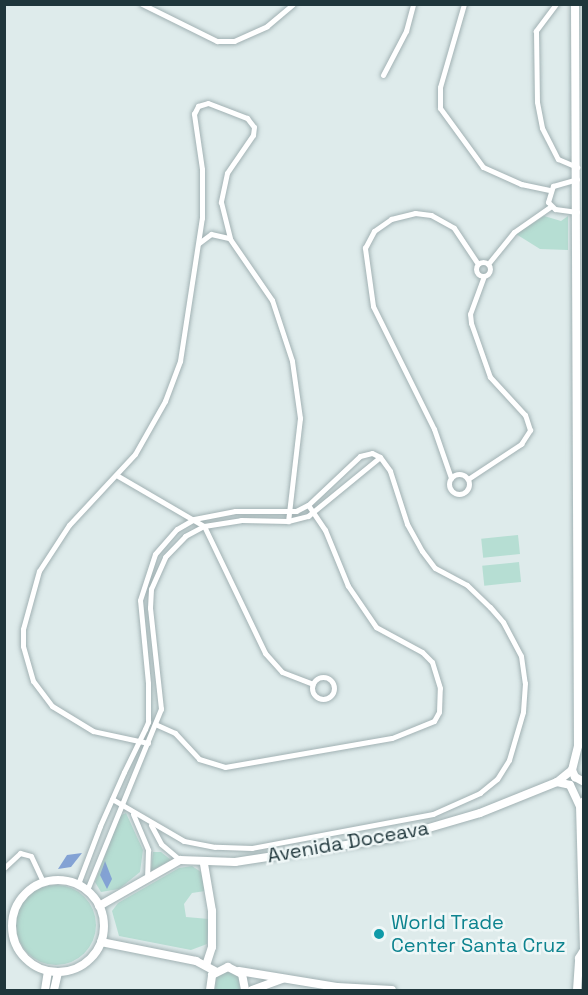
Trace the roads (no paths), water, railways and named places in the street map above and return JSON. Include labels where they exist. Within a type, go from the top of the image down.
[{"type":"main road","points":[[575,4],[577,212],[581,317],[578,746],[572,770],[584,782]]},
{"type":"main road","name":"Avenida Doceava","points":[[180,861],[204,864],[398,837],[480,813],[557,782],[572,770]]},
{"type":"main road","points":[[557,782],[570,785],[582,804],[584,949],[579,958],[577,990]]},
{"type":"main road","points":[[99,906],[180,861]]},
{"type":"main road","points":[[204,864],[212,911],[212,947],[206,965]]},
{"type":"main road","points":[[43,882],[78,884],[87,890],[99,906],[103,917],[102,942],[80,967],[48,972],[24,959],[16,948],[11,929],[14,909],[21,897],[43,882]]},
{"type":"main road","points":[[102,942],[206,965],[215,971]]},
{"type":"main road","points":[[215,971],[228,967],[282,979],[392,990]]},
{"type":"main road","points":[[210,990],[215,971]]},
{"type":"main road","points":[[239,971],[245,978],[245,990]]},
{"type":"main road","points":[[45,990],[48,972]]},
{"type":"main road","points":[[54,990],[58,972]]},
{"type":"main road","points":[[252,990],[282,979]]},
{"type":"street","points":[[142,4],[217,41],[234,41],[267,26],[293,4]]},
{"type":"street","points":[[383,75],[406,32],[413,4]]},
{"type":"street","points":[[464,4],[440,87],[440,108],[483,167],[521,184],[549,190],[577,179]]},
{"type":"street","points":[[556,4],[536,31],[537,102],[542,128],[558,159],[577,166]]},
{"type":"street","points":[[148,743],[93,731],[62,715],[33,681],[23,646],[28,599],[39,571],[65,531],[118,476],[149,433],[180,361],[199,243],[201,169],[194,114],[198,106],[208,103],[247,118],[254,127],[254,135],[227,173],[222,193],[230,239],[264,284],[281,321],[292,361],[300,418],[288,521]]},
{"type":"street","points":[[549,190],[550,207]]},
{"type":"street","points":[[488,264],[510,236],[550,207],[577,212]]},
{"type":"street","points":[[468,479],[468,489],[460,494],[449,488],[451,478],[430,421],[373,306],[365,248],[374,231],[391,219],[415,213],[431,215],[454,228],[478,264],[477,272],[484,276]]},
{"type":"street","points":[[199,243],[217,233],[230,239]]},
{"type":"street","points":[[478,264],[488,264]]},
{"type":"street","points":[[468,479],[521,444],[530,430],[525,415],[490,377],[471,324],[470,314],[484,276],[490,271],[488,264]]},
{"type":"street","points":[[78,884],[112,799],[148,722],[148,682],[140,607],[144,580],[164,541],[194,519],[235,511],[289,513],[308,505],[360,456],[372,453],[380,457],[390,471],[407,524],[422,551],[439,572],[467,585],[480,596],[513,639],[525,683],[524,712],[509,760],[497,779],[462,803],[387,825],[234,848],[184,841],[132,813],[112,799]]},
{"type":"street","points":[[87,890],[121,804],[157,725],[161,702],[150,618],[151,589],[158,569],[173,547],[204,526],[241,520],[288,521],[314,513],[380,457]]},
{"type":"street","points":[[451,478],[460,474],[468,479]]},
{"type":"street","points":[[118,476],[204,526],[265,653],[282,672],[313,684]]},
{"type":"street","points":[[148,722],[175,733],[199,759],[225,767],[392,738],[434,721],[439,712],[440,688],[432,662],[422,652],[376,627],[348,586],[314,513],[308,505]]},
{"type":"street","points":[[325,677],[333,683],[333,693],[321,699],[313,694],[313,684],[325,677]]},
{"type":"street","points":[[132,813],[148,850],[147,879]]},
{"type":"street","points":[[151,824],[161,844],[180,861]]},
{"type":"street","points":[[148,850],[161,844]]},
{"type":"street","points":[[4,868],[20,853],[32,855],[43,882]]},
{"type":"water","points":[[82,853],[71,867],[58,869],[67,855]]},
{"type":"water","points":[[105,861],[112,879],[107,889],[100,875]]},
{"type":"place","name":"World Trade Center Santa Cruz","points":[[379,934]]}]
